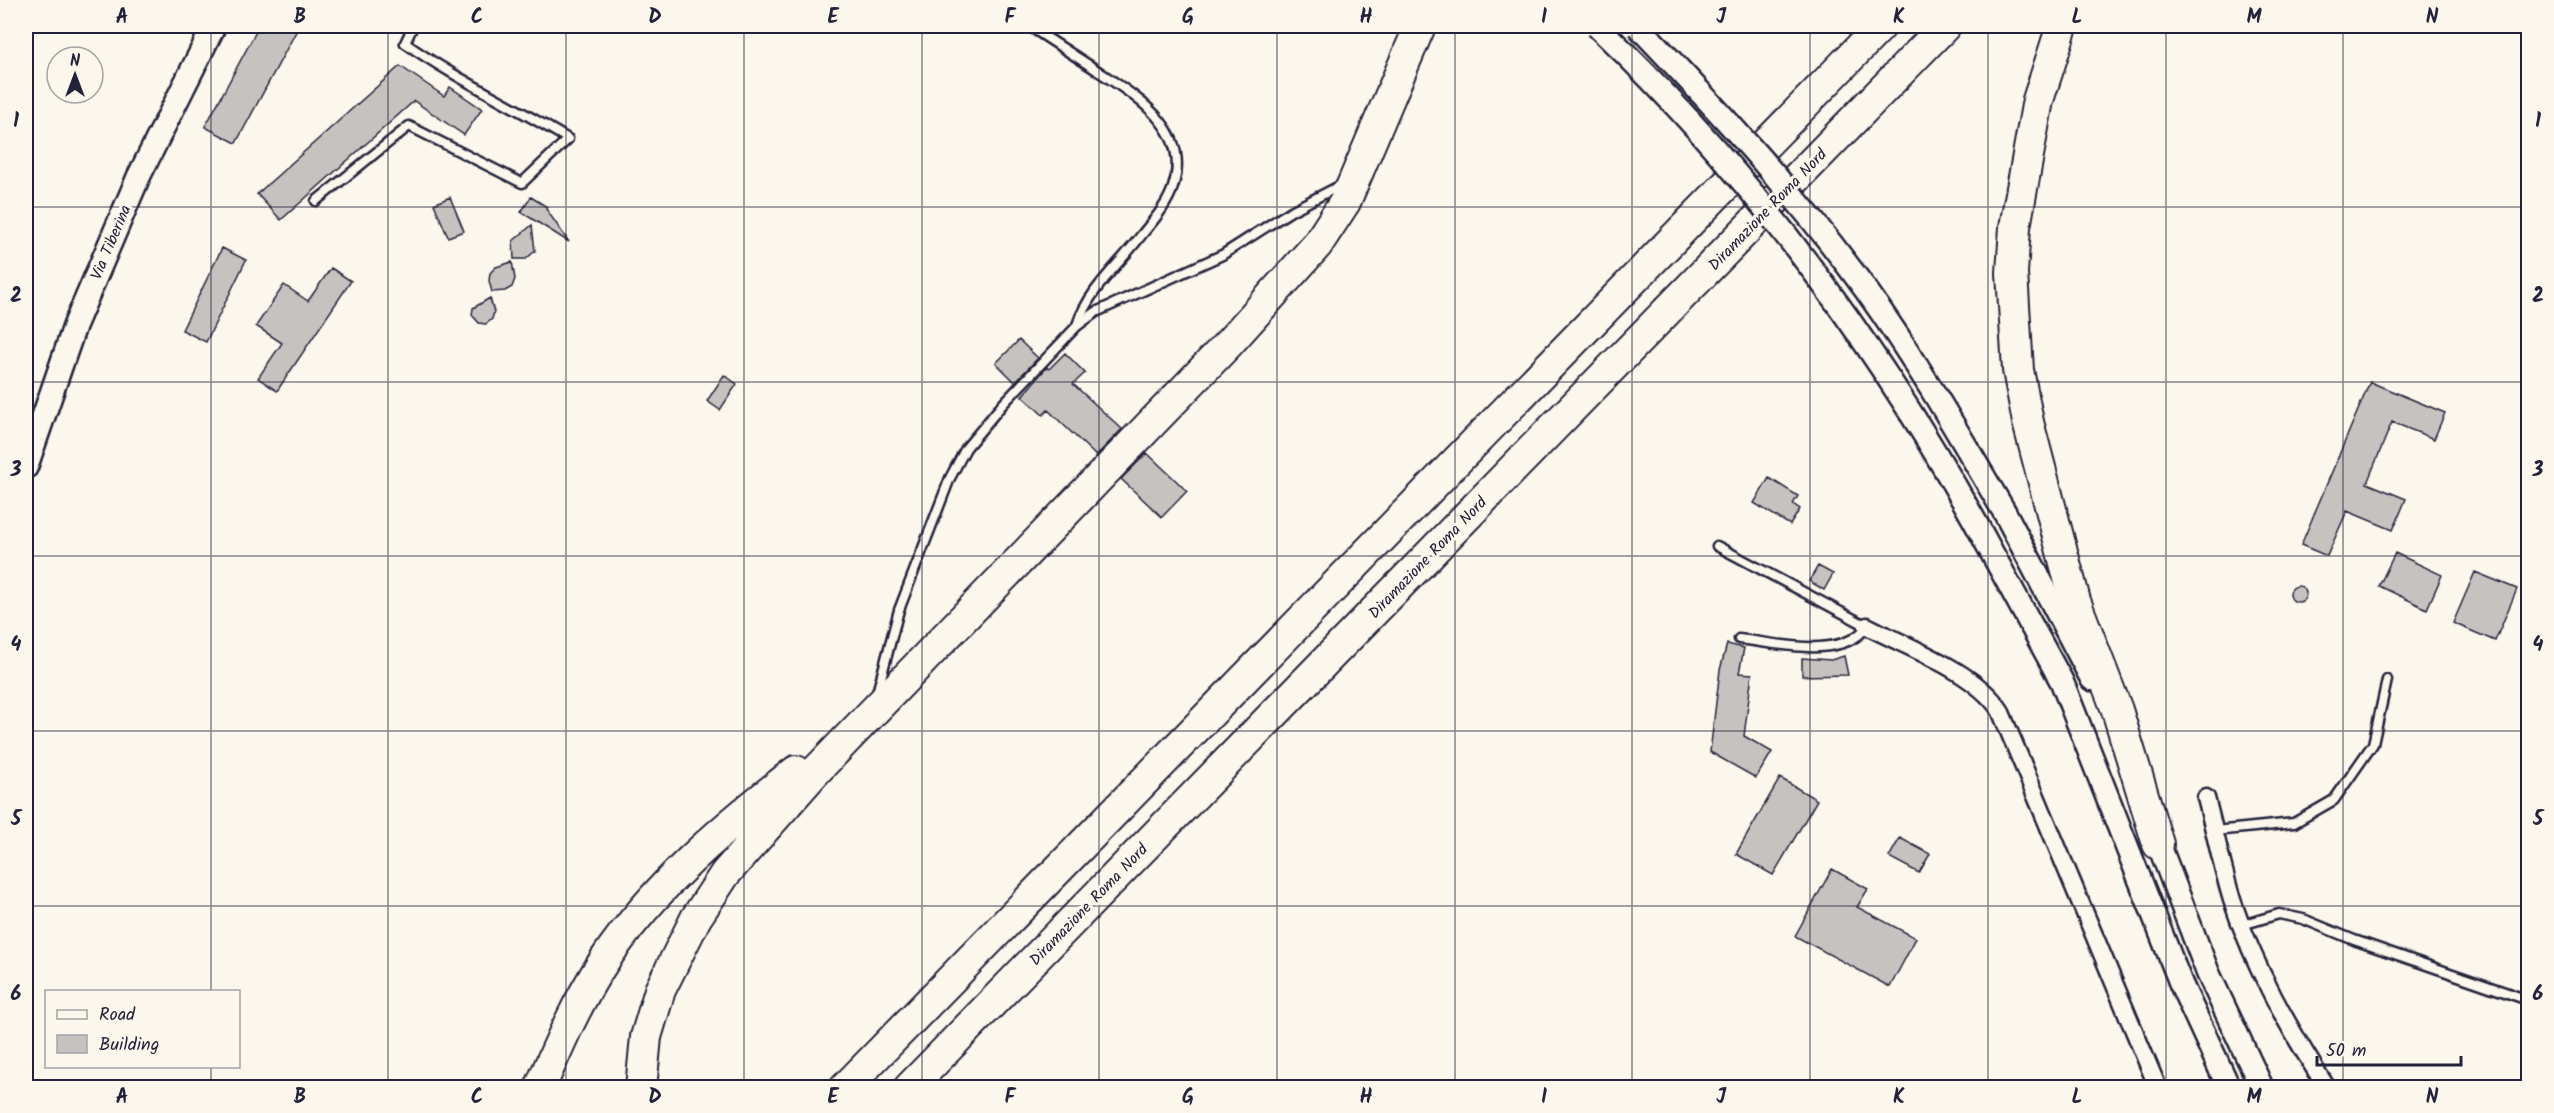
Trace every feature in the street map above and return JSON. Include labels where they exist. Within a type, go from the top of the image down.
[{"type":"highway","points":[[641,1088],[646,1037],[654,1006],[666,976],[706,901],[751,841],[1228,343],[1312,252],[1336,218],[1420,26]]},
{"type":"highway","points":[[845,1088],[1881,26]]},
{"type":"highway","name":"Diramazione Roma Nord","points":[[909,1088],[1945,26]]},
{"type":"highway","points":[[2062,26],[2038,100],[2015,227],[2012,273],[2018,370],[2028,422],[2075,601],[2117,710],[2158,844]]},
{"type":"highway","points":[[540,1088],[560,1041],[594,977],[654,900],[725,827],[872,716]]},
{"type":"main road","name":"Via Tiberina","points":[[26,467],[75,324],[138,178],[214,26]]},
{"type":"main road","points":[[1638,26],[1716,108],[1798,202],[1866,290],[1920,371],[2005,513],[2088,669],[2208,973],[2262,1088]]},
{"type":"main road","points":[[1601,30],[1695,128],[1776,221],[1842,307],[1896,386],[1978,527],[2061,682],[2181,984],[2229,1088]]},
{"type":"street","points":[[1867,626],[1966,678],[1985,691],[2000,710],[2158,1088]]},
{"type":"street","points":[[2206,798],[2232,900],[2258,965],[2284,1016],[2327,1088]]},
{"type":"lane","points":[[316,201],[410,126],[522,183],[568,139],[520,110],[441,68],[405,43],[413,26]]},
{"type":"lane","points":[[1029,26],[1146,104],[1165,125],[1174,151],[1175,176],[1167,200],[1139,239],[1094,289],[1077,326]]},
{"type":"lane","points":[[872,716],[899,610],[957,465],[988,419],[1077,326],[1118,299],[1222,255],[1291,211],[1355,178]]},
{"type":"lane","points":[[1717,546],[1867,626],[1862,634],[1851,640],[1827,646],[1739,639]]},
{"type":"lane","points":[[2215,831],[2294,823],[2334,800],[2373,744],[2387,680]]},
{"type":"lane","points":[[2242,925],[2279,914],[2303,919],[2354,940],[2529,1000]]},
{"type":"building","points":[[259,26],[299,26],[236,143],[205,127]]},
{"type":"building","points":[[400,66],[444,96],[450,87],[482,109],[464,135],[414,101],[281,220],[257,194]]},
{"type":"building","points":[[450,197],[464,231],[448,237],[434,204]]},
{"type":"building","points":[[531,197],[547,207],[546,209],[569,242],[521,212]]},
{"type":"building","points":[[532,225],[535,251],[526,259],[514,259],[513,241]]},
{"type":"building","points":[[222,248],[246,260],[206,342],[182,330]]},
{"type":"building","points":[[512,262],[515,279],[512,287],[505,291],[492,292],[489,281],[490,273],[496,267]]},
{"type":"building","points":[[331,268],[351,281],[277,391],[258,378],[282,343],[256,326],[284,285],[308,301]]},
{"type":"building","points":[[490,298],[494,312],[492,319],[486,324],[479,323],[472,315],[473,308]]},
{"type":"building","points":[[1019,340],[1038,358],[1015,382],[996,363]]},
{"type":"building","points":[[1065,353],[1085,373],[1073,384],[1122,429],[1096,456],[1048,410],[1043,415],[1022,396],[1047,367],[1049,369]]},
{"type":"building","points":[[724,375],[737,384],[720,410],[707,401]]},
{"type":"building","points":[[2370,382],[2445,413],[2434,439],[2392,422],[2367,483],[2406,499],[2393,530],[2347,511],[2327,556],[2301,545]]},
{"type":"building","points":[[1147,453],[1187,491],[1162,517],[1121,479]]},
{"type":"building","points":[[1769,478],[1798,496],[1793,504],[1800,509],[1790,525],[1754,503]]},
{"type":"building","points":[[2395,553],[2442,575],[2427,609],[2379,586]]},
{"type":"building","points":[[1818,566],[1833,574],[1824,590],[1809,581]]},
{"type":"building","points":[[2475,572],[2517,589],[2495,641],[2453,623]]},
{"type":"building","points":[[2298,586],[2304,588],[2306,594],[2304,600],[2298,602],[2292,600],[2290,594],[2292,588]]},
{"type":"building","points":[[1727,644],[1744,648],[1739,673],[1752,674],[1744,736],[1772,752],[1756,778],[1710,752],[1720,670]]},
{"type":"building","points":[[1844,656],[1848,675],[1802,676],[1802,658],[1831,660]]},
{"type":"building","points":[[1780,778],[1817,800],[1773,875],[1736,854]]},
{"type":"building","points":[[1900,838],[1930,854],[1919,873],[1889,857]]},
{"type":"building","points":[[1832,869],[1868,889],[1857,907],[1916,938],[1890,987],[1795,936]]}]
